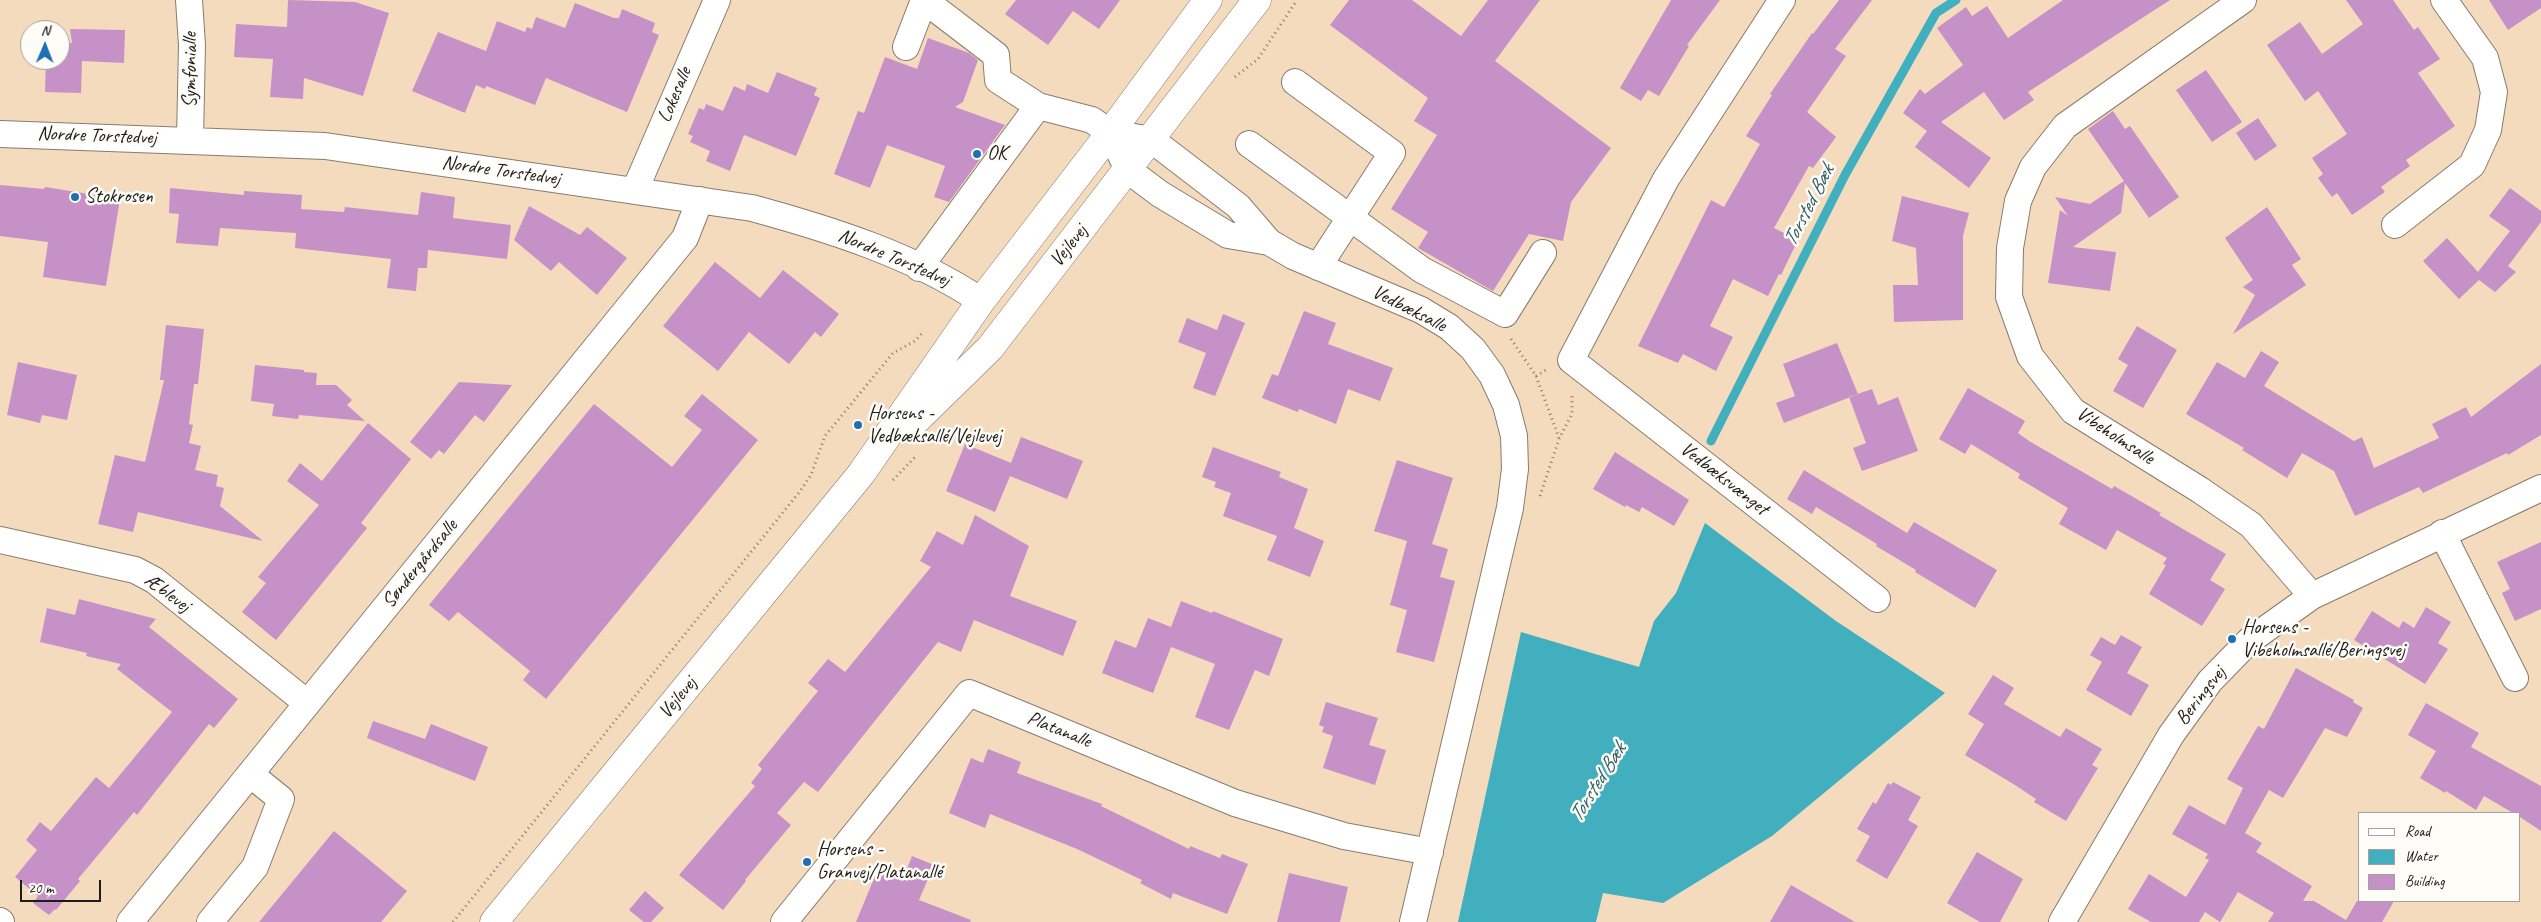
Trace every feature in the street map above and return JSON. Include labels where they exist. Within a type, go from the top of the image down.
[{"type":"main road","name":"Vejlevej","points":[[494,922],[861,474],[981,301],[1110,133],[1208,0]]},
{"type":"main road","name":"Vejlevej","points":[[861,474],[990,348],[1152,140],[1257,0]]},
{"type":"street","name":"Symfonialle","points":[[189,0],[192,28],[190,139]]},
{"type":"street","name":"Lokesalle","points":[[635,190],[717,0]]},
{"type":"street","points":[[906,47],[924,0],[996,55],[998,80],[1038,106],[1092,120],[1110,133]]},
{"type":"street","points":[[1572,360],[1666,179],[1782,0]]},
{"type":"street","name":"Vibeholmsalle","points":[[2244,0],[2065,126],[2033,167],[2018,201],[2010,248],[2009,296],[2030,356],[2073,411],[2200,490],[2251,526],[2312,596]]},
{"type":"street","points":[[2395,225],[2472,165],[2488,130],[2494,92],[2485,58],[2444,0]]},
{"type":"street","points":[[1295,82],[1392,153],[1318,267]]},
{"type":"street","points":[[919,268],[1038,106]]},
{"type":"street","name":"Vedbæksalle","points":[[1110,133],[1152,140],[1238,206],[1269,242],[1293,256],[1406,304],[1449,327],[1473,349],[1492,375],[1506,405],[1514,436],[1515,468],[1510,508],[1413,922]]},
{"type":"street","name":"Vedbæksalle","points":[[1110,133],[1128,170],[1160,194],[1228,235],[1269,242]]},
{"type":"street","name":"Nordre Torstedvej","points":[[0,134],[190,139],[325,146],[752,208],[815,225],[919,268],[961,288],[981,301]]},
{"type":"street","points":[[1249,144],[1422,270],[1505,314],[1543,253]]},
{"type":"street","name":"Søndergårdsalle","points":[[130,922],[685,238],[700,200]]},
{"type":"street","points":[[1406,304],[1422,270]]},
{"type":"street","name":"Vedbæksvænget","points":[[1572,360],[1877,599]]},
{"type":"street","name":"Beringsvej","points":[[2062,922],[2171,735],[2210,681],[2249,641],[2312,596],[2442,533],[2541,488]]},
{"type":"street","points":[[2442,533],[2515,678]]},
{"type":"street","name":"Æblevej","points":[[0,540],[135,570],[154,580],[307,703]]},
{"type":"street","name":"Platanalle","points":[[784,922],[969,693],[1235,803],[1344,836],[1430,852]]},
{"type":"street","points":[[210,922],[256,867],[281,798],[250,774]]},
{"type":"path","points":[[453,922],[801,490],[811,475],[825,436],[893,354],[915,341],[926,329]]},
{"type":"path","points":[[1538,504],[1559,439],[1572,414],[1572,360]]},
{"type":"water","points":[[1705,523],[1836,621],[1945,693],[1772,836],[1663,903],[1603,893],[1596,922],[1458,922],[1521,632],[1639,667],[1654,621],[1676,593]]},
{"type":"building","points":[[288,0],[355,2],[389,13],[363,96],[304,78],[303,99],[270,97],[273,59],[234,57],[236,24],[287,27]]},
{"type":"building","points":[[1016,0],[1120,0],[1099,29],[1073,11],[1048,45],[1005,14]]},
{"type":"building","points":[[1349,0],[1412,0],[1461,36],[1488,0],[1540,0],[1495,61],[1611,148],[1571,202],[1563,241],[1529,234],[1493,291],[1418,248],[1428,232],[1391,209],[1437,135],[1414,121],[1428,98],[1330,25]]},
{"type":"building","points":[[1671,0],[1720,0],[1687,45],[1689,46],[1659,96],[1648,90],[1641,101],[1620,88]]},
{"type":"building","points":[[1839,0],[1872,0],[1835,49],[1846,56],[1807,112],[1836,137],[1813,168],[1809,166],[1774,228],[1798,240],[1781,275],[1779,274],[1768,296],[1733,279],[1710,326],[1733,337],[1716,371],[1683,354],[1678,363],[1638,346],[1711,200],[1724,207],[1760,144],[1746,136],[1772,95],[1770,94],[1812,33]]},
{"type":"building","points":[[2063,0],[2170,0],[2028,92],[2034,100],[2004,120],[1984,92],[1941,122],[1991,158],[1969,188],[1915,147],[1927,131],[1903,113],[1920,89],[1925,94],[1963,65],[1937,28],[1966,7],[1972,16],[1987,6],[2008,38]]},
{"type":"building","points":[[2346,0],[2393,0],[2414,30],[2418,27],[2440,59],[2418,73],[2455,126],[2406,160],[2410,166],[2381,187],[2385,192],[2352,215],[2337,193],[2332,197],[2318,178],[2323,174],[2312,158],[2347,134],[2318,91],[2305,101],[2267,45],[2300,22],[2322,54],[2363,24]]},
{"type":"building","points":[[2489,0],[2541,0],[2541,8],[2508,30]]},
{"type":"building","points":[[575,3],[614,18],[619,18],[622,9],[655,23],[652,32],[659,35],[627,112],[546,78],[535,105],[486,86],[485,89],[476,85],[465,113],[412,91],[438,32],[486,51],[497,21],[525,32],[527,27],[532,29],[536,17],[565,28]]},
{"type":"building","points":[[70,29],[125,30],[124,63],[82,61],[81,93],[45,92],[46,70],[70,70],[70,43],[72,43]]},
{"type":"building","points":[[928,38],[969,53],[978,60],[963,102],[955,107],[1005,125],[949,202],[934,197],[945,166],[887,145],[870,188],[834,174],[858,111],[864,113],[885,57],[917,69]]},
{"type":"building","points":[[2206,70],[2242,122],[2212,142],[2176,90]]},
{"type":"building","points":[[777,72],[817,88],[814,95],[820,98],[796,156],[744,135],[730,171],[706,161],[710,151],[690,142],[693,136],[688,134],[699,108],[704,110],[706,104],[723,111],[734,86],[745,91],[747,84],[768,93]]},
{"type":"building","points":[[2113,111],[2125,129],[2130,126],[2179,197],[2149,218],[2125,183],[2121,213],[2073,247],[2116,252],[2110,291],[2048,283],[2060,210],[2068,216],[2055,197],[2090,204],[2124,181],[2088,129]]},
{"type":"building","points":[[2258,118],[2277,146],[2255,161],[2236,133]]},
{"type":"building","points":[[0,185],[44,189],[45,187],[120,199],[106,286],[43,277],[48,242],[0,236]]},
{"type":"building","points":[[170,188],[244,195],[244,191],[302,195],[301,209],[344,212],[345,207],[418,215],[421,192],[455,197],[453,218],[511,225],[507,259],[428,250],[427,268],[418,268],[416,291],[387,288],[391,259],[295,248],[296,233],[220,228],[218,246],[176,243],[179,214],[169,213]]},
{"type":"building","points":[[2510,188],[2541,211],[2541,222],[2508,266],[2516,272],[2495,292],[2479,280],[2459,299],[2423,261],[2447,238],[2478,272],[2510,231],[2489,216]]},
{"type":"building","points":[[1902,196],[1969,213],[1963,236],[1963,320],[1894,322],[1893,285],[1918,285],[1916,248],[1892,241]]},
{"type":"building","points":[[529,206],[580,235],[587,227],[627,258],[597,295],[559,262],[551,271],[514,240]]},
{"type":"building","points":[[2267,207],[2301,259],[2292,265],[2306,285],[2233,334],[2255,295],[2243,287],[2253,280],[2225,238]]},
{"type":"building","points":[[715,262],[760,298],[783,270],[839,314],[821,337],[815,332],[789,364],[749,332],[718,371],[663,326]]},
{"type":"building","points":[[1304,311],[1336,323],[1328,344],[1393,368],[1380,401],[1348,389],[1336,424],[1299,409],[1298,412],[1262,398],[1272,374],[1278,376]]},
{"type":"building","points":[[1223,314],[1245,323],[1215,396],[1193,388],[1206,353],[1178,342],[1187,318],[1217,330]]},
{"type":"building","points":[[166,325],[204,329],[198,384],[194,384],[189,424],[193,425],[189,443],[201,446],[195,470],[218,475],[216,486],[224,488],[220,506],[263,541],[138,512],[133,532],[98,524],[115,455],[145,462],[164,380],[160,380]]},
{"type":"building","points":[[2137,326],[2177,350],[2143,408],[2113,391],[2128,365],[2118,359]]},
{"type":"building","points":[[1837,343],[1858,394],[1784,423],[1776,403],[1795,396],[1783,364]]},
{"type":"building","points":[[2261,351],[2279,362],[2264,386],[2354,441],[2362,437],[2374,468],[2439,438],[2432,424],[2466,407],[2471,417],[2541,364],[2541,435],[2508,455],[2507,453],[2423,493],[2419,487],[2355,516],[2334,471],[2302,453],[2287,478],[2242,450],[2244,448],[2186,414],[2217,362],[2245,378]]},
{"type":"building","points":[[18,362],[77,375],[67,420],[42,415],[40,423],[7,415]]},
{"type":"building","points":[[255,365],[317,373],[316,385],[336,385],[352,400],[347,405],[365,421],[299,415],[298,419],[272,416],[274,404],[251,401]]},
{"type":"building","points":[[459,382],[512,385],[484,422],[475,415],[444,454],[439,450],[431,459],[410,442]]},
{"type":"building","points":[[1968,388],[2025,421],[2018,433],[2029,441],[2112,489],[2114,486],[2226,554],[2210,580],[2225,589],[2202,626],[2149,594],[2166,565],[2163,564],[2167,558],[2117,530],[2106,550],[2059,524],[2068,508],[2018,478],[2020,474],[1971,444],[1965,454],[1939,439]]},
{"type":"building","points":[[1872,389],[1878,405],[1898,397],[1918,451],[1862,471],[1853,448],[1866,443],[1849,397]]},
{"type":"building","points":[[702,394],[758,440],[546,699],[523,680],[530,671],[458,612],[449,621],[429,605],[594,404],[672,467],[702,430],[684,416]]},
{"type":"building","points":[[368,423],[411,459],[361,523],[367,528],[276,640],[242,612],[266,583],[258,577],[319,505],[287,481],[300,463],[322,481]]},
{"type":"building","points":[[1021,437],[1083,461],[1067,499],[1010,476],[995,512],[946,491],[965,444],[1011,463]]},
{"type":"building","points":[[1213,447],[1281,472],[1279,477],[1308,489],[1294,528],[1324,541],[1310,577],[1267,560],[1277,536],[1223,516],[1231,493],[1214,487],[1216,482],[1202,477]]},
{"type":"building","points":[[1615,452],[1689,500],[1674,526],[1642,507],[1639,512],[1626,505],[1625,507],[1593,489]]},
{"type":"building","points":[[1397,460],[1453,478],[1432,544],[1448,549],[1440,577],[1455,581],[1434,662],[1396,652],[1407,610],[1390,605],[1407,541],[1374,531]]},
{"type":"building","points":[[1804,470],[1907,533],[1914,522],[1997,570],[1975,608],[1915,572],[1916,570],[1876,546],[1877,544],[1816,507],[1812,514],[1787,499]]},
{"type":"building","points":[[975,515],[1029,546],[1010,596],[1077,621],[1063,656],[974,620],[961,652],[938,642],[818,792],[804,782],[777,813],[791,825],[745,880],[723,910],[679,875],[755,786],[751,783],[762,769],[758,765],[818,691],[808,683],[828,659],[845,672],[931,567],[920,561],[937,531],[963,545]]},
{"type":"building","points":[[2541,542],[2541,609],[2515,621],[2502,593],[2510,589],[2497,562]]},
{"type":"building","points":[[79,599],[156,619],[149,627],[238,699],[214,728],[209,724],[137,815],[134,812],[78,879],[80,881],[56,910],[49,915],[33,903],[38,896],[15,877],[37,850],[26,840],[40,822],[51,831],[96,777],[109,788],[172,712],[117,669],[121,664],[86,656],[87,653],[40,642],[47,608],[75,615]]},
{"type":"building","points":[[1181,601],[1212,613],[1213,611],[1283,639],[1269,676],[1255,670],[1229,730],[1195,717],[1215,664],[1171,647],[1153,693],[1102,673],[1115,640],[1136,648],[1148,618],[1171,627]]},
{"type":"building","points":[[2426,607],[2451,622],[2438,643],[2448,649],[2425,684],[2354,640],[2372,611],[2399,628],[2403,621],[2414,628]]},
{"type":"building","points":[[2121,635],[2142,647],[2127,673],[2149,685],[2131,716],[2086,690],[2102,662],[2090,655],[2101,637],[2115,645]]},
{"type":"building","points":[[2296,668],[2354,700],[2353,702],[2363,708],[2347,737],[2325,728],[2283,798],[2269,790],[2245,833],[2262,843],[2256,852],[2312,886],[2303,901],[2314,901],[2346,920],[2357,901],[2393,902],[2382,922],[2268,922],[2274,913],[2238,892],[2220,922],[2205,912],[2199,922],[2151,922],[2128,909],[2149,874],[2186,897],[2209,860],[2205,858],[2208,854],[2172,834],[2189,805],[2225,825],[2243,788],[2227,779],[2258,726],[2264,729]]},
{"type":"building","points":[[1993,675],[2014,688],[2004,704],[2060,737],[2066,728],[2102,749],[2092,765],[2098,768],[2066,821],[2034,802],[2036,799],[2015,785],[1965,755],[1984,724],[1968,714]]},
{"type":"building","points":[[1326,702],[1378,718],[1369,745],[1386,750],[1375,785],[1323,768],[1333,736],[1322,732],[1324,727],[1319,725]]},
{"type":"building","points":[[2426,703],[2479,733],[2471,747],[2541,786],[2541,831],[2521,818],[2521,812],[2511,812],[2484,796],[2476,810],[2446,791],[2445,793],[2420,778],[2436,751],[2408,735]]},
{"type":"building","points":[[373,721],[425,739],[431,724],[488,747],[475,781],[367,738]]},
{"type":"building","points":[[988,749],[1021,762],[1017,773],[1102,804],[1101,806],[1189,849],[1190,846],[1220,858],[1222,854],[1248,864],[1227,914],[1173,893],[1171,899],[1140,883],[1142,880],[1077,849],[990,814],[985,828],[949,813],[971,758],[983,763]]},
{"type":"building","points":[[1893,782],[1921,797],[1908,820],[1918,826],[1887,879],[1856,861],[1870,836],[1857,829],[1873,802],[1876,804],[1888,783],[1891,785]]},
{"type":"building","points":[[334,831],[407,891],[381,922],[259,922]]},
{"type":"building","points":[[1977,852],[2023,879],[2000,922],[1980,922],[1947,903]]},
{"type":"building","points":[[912,856],[934,865],[919,900],[971,920],[970,922],[856,922],[880,864],[905,874]]},
{"type":"building","points":[[1289,873],[1348,887],[1340,922],[1277,922]]},
{"type":"building","points":[[1791,885],[1855,922],[1770,922]]},
{"type":"building","points":[[645,891],[664,908],[651,922],[644,922],[629,910]]},
{"type":"waterway","name":"Torsted Bæk","points":[[1711,441],[1845,175],[1936,13],[1956,0]]},
{"type":"place","name":"OK","points":[[977,154]]},
{"type":"place","name":"Stokrosen","points":[[75,197]]},
{"type":"place","name":"Horsens - Vedbæksallé/Vejlevej","points":[[858,425]]},
{"type":"place","name":"Horsens - Vibeholmsallé/Beringsvej","points":[[2232,639]]},
{"type":"place","name":"Horsens - Granvej/Platanallé","points":[[807,862]]}]
